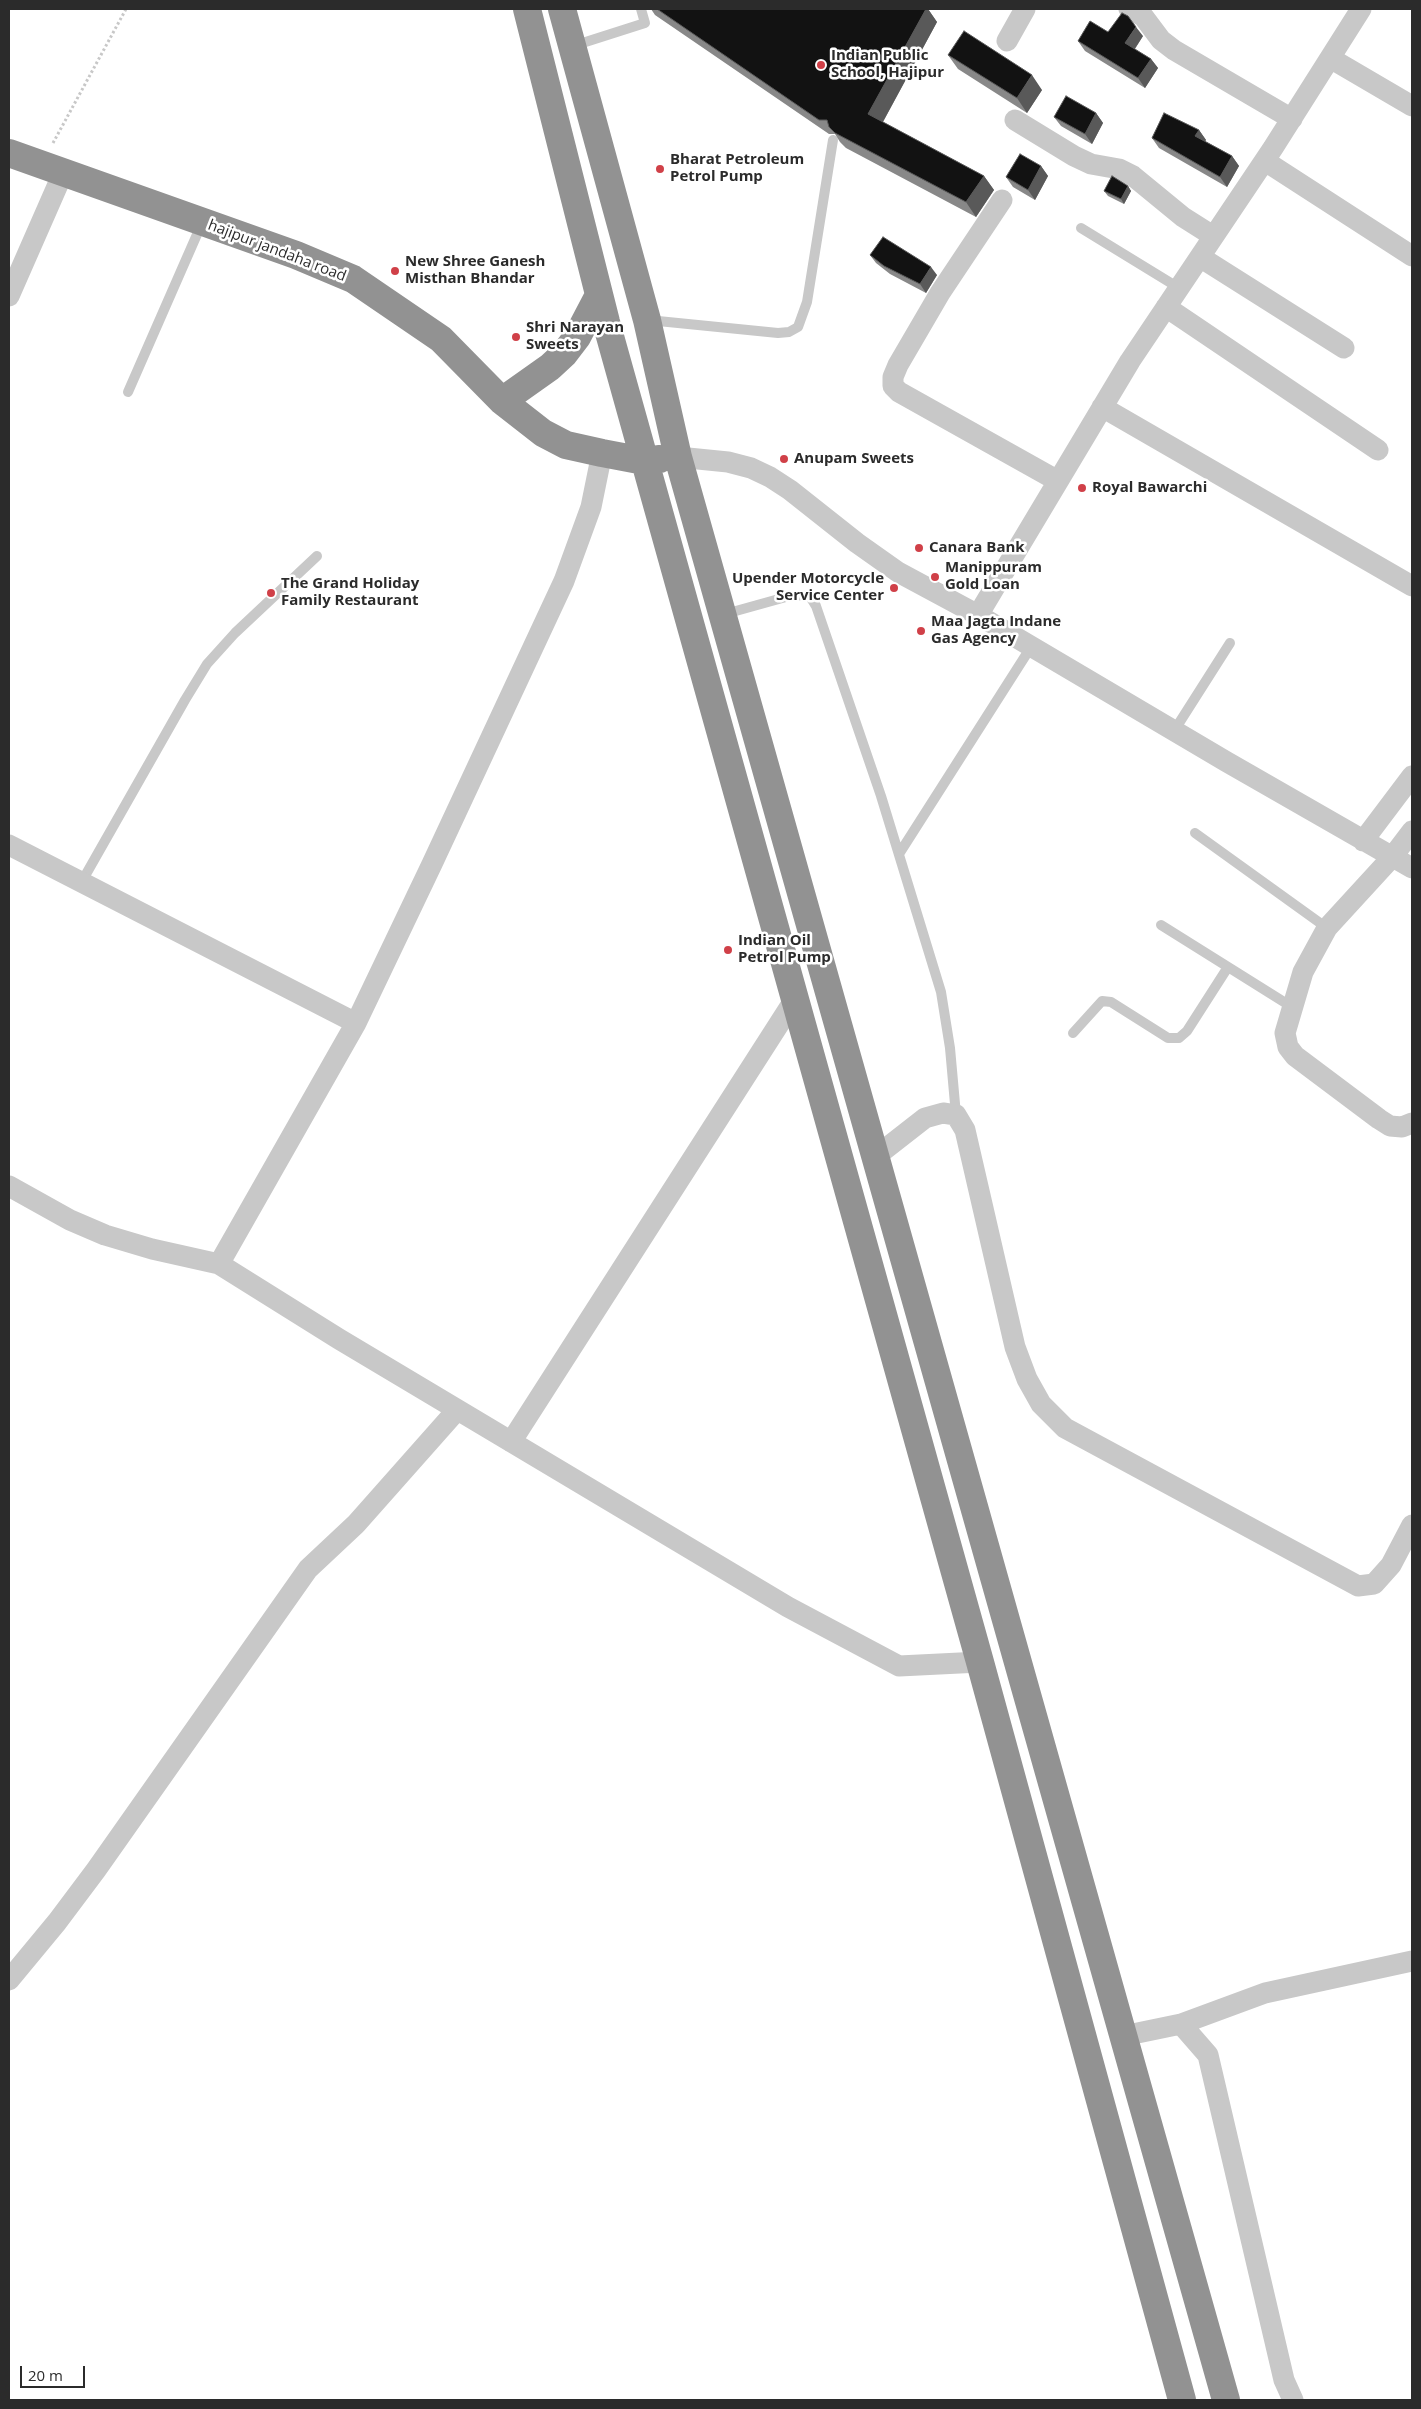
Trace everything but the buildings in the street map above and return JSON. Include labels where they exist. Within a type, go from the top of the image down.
[{"type":"highway","points":[[527,9],[599,295],[644,461],[980,1662],[1182,2400]]},
{"type":"highway","points":[[562,9],[647,320],[678,457],[1226,2400]]},
{"type":"highway","name":"hajipur jandaha road","points":[[9,154],[296,255],[352,279],[441,339],[502,402],[543,433],[566,445],[644,461],[678,457]]},
{"type":"highway","points":[[502,402],[564,354],[577,337],[599,295]]},
{"type":"street","points":[[1007,41],[1026,9]]},
{"type":"street","points":[[1129,9],[1143,16],[1161,40],[1174,50],[1292,119]]},
{"type":"street","points":[[978,615],[1102,407],[1213,236],[1265,161],[1361,9]]},
{"type":"street","points":[[1330,58],[1412,106]]},
{"type":"street","points":[[1015,120],[1074,156],[1091,164],[1119,170],[1133,176],[1183,217],[1213,236]]},
{"type":"street","points":[[1265,161],[1412,256]]},
{"type":"street","points":[[9,296],[52,169]]},
{"type":"street","points":[[1002,200],[940,293],[893,376],[893,386],[899,392],[1058,481]]},
{"type":"street","points":[[1200,257],[1344,348]]},
{"type":"street","points":[[1166,307],[1378,450]]},
{"type":"street","points":[[1102,407],[1412,586]]},
{"type":"street","points":[[219,1264],[356,1023],[529,658],[564,581],[591,507],[602,453]]},
{"type":"street","points":[[678,457],[728,462],[751,468],[770,477],[790,490],[880,560],[1032,646],[1174,731],[1412,868]]},
{"type":"street","points":[[1363,841],[1412,776]]},
{"type":"street","points":[[1412,831],[1393,856],[1327,928],[1303,972],[1285,1033],[1288,1047],[1295,1056],[1390,1126],[1402,1128],[1412,1123]]},
{"type":"street","points":[[9,845],[356,1023]]},
{"type":"street","points":[[511,1442],[795,999]]},
{"type":"street","points":[[875,1157],[925,1118],[943,1113],[956,1116],[965,1130],[1015,1347],[1027,1379],[1041,1404],[1065,1428],[1358,1586],[1374,1584],[1391,1565],[1412,1526]]},
{"type":"street","points":[[9,1186],[70,1220],[105,1235],[152,1249],[219,1264],[339,1339],[788,1607],[899,1666],[980,1662]]},
{"type":"street","points":[[9,1980],[57,1922],[96,1870],[308,1570],[356,1524],[457,1410]]},
{"type":"street","points":[[1123,2036],[1181,2024],[1265,1993],[1412,1961]]},
{"type":"street","points":[[1181,2024],[1208,2056],[1284,2380],[1293,2400]]},
{"type":"lane","points":[[572,46],[645,24],[641,9]]},
{"type":"lane","points":[[647,320],[778,333],[789,332],[798,327],[808,302],[834,140]]},
{"type":"lane","points":[[128,392],[202,222]]},
{"type":"lane","points":[[1081,228],[1179,288]]},
{"type":"lane","points":[[81,883],[207,664],[235,633],[316,556]]},
{"type":"lane","points":[[722,615],[786,597],[802,595],[811,598],[816,606],[899,854],[941,992],[950,1048],[956,1116]]},
{"type":"lane","points":[[1174,731],[1230,643]]},
{"type":"lane","points":[[899,854],[1032,646]]},
{"type":"lane","points":[[1195,833],[1327,928]]},
{"type":"lane","points":[[1161,924],[1292,1007]]},
{"type":"lane","points":[[1073,1033],[1102,1000],[1111,1002],[1168,1038],[1179,1038],[1187,1031],[1228,967]]},
{"type":"path","points":[[52,169],[126,9]]},
{"type":"place","name":"Indian Public School, Hajipur","points":[[821,65]]},
{"type":"place","name":"Bharat Petroleum Petrol Pump","points":[[660,169]]},
{"type":"place","name":"New Shree Ganesh Misthan Bhandar","points":[[395,271]]},
{"type":"place","name":"Shri Narayan Sweets","points":[[516,337]]},
{"type":"place","name":"Anupam Sweets","points":[[784,459]]},
{"type":"place","name":"Royal Bawarchi","points":[[1082,488]]},
{"type":"place","name":"Canara Bank","points":[[919,548]]},
{"type":"place","name":"Manippuram Gold Loan","points":[[935,577]]},
{"type":"place","name":"Upender Motorcycle Service Center","points":[[894,588]]},
{"type":"place","name":"The Grand Holiday Family Restaurant","points":[[271,593]]},
{"type":"place","name":"Maa Jagta Indane Gas Agency","points":[[921,631]]},
{"type":"place","name":"Indian Oil Petrol Pump","points":[[728,950]]}]
